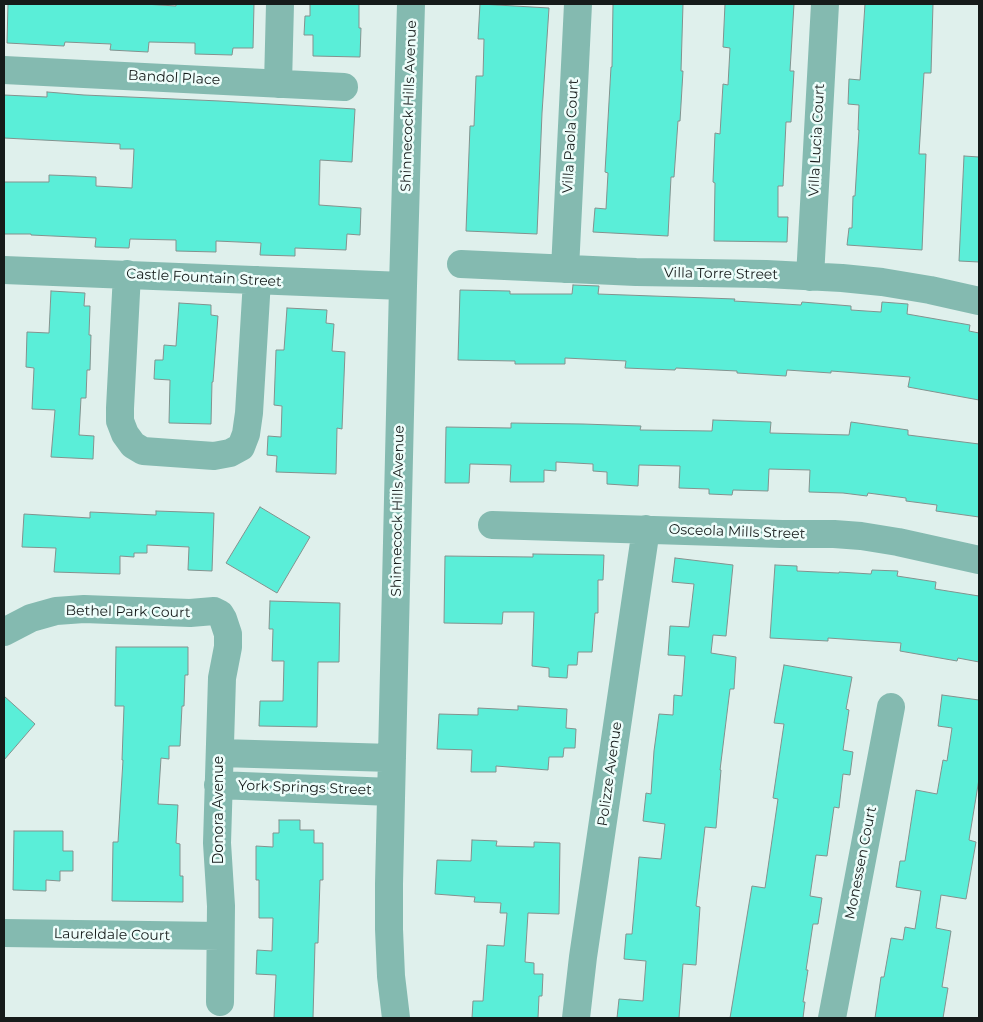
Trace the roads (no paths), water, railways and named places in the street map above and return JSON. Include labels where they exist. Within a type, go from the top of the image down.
[{"type":"street","points":[[278,84],[280,4]]},
{"type":"street","name":"Shinnecock Hills Avenue","points":[[396,1018],[391,976],[389,929],[391,792],[412,4]]},
{"type":"street","name":"Villa Paola Court","points":[[565,269],[578,4]]},
{"type":"street","name":"Villa Lucia Court","points":[[810,277],[825,4]]},
{"type":"street","name":"Bandol Place","points":[[4,70],[344,87]]},
{"type":"street","name":"Villa Torre Street","points":[[461,264],[636,272],[766,274],[882,282],[979,301]]},
{"type":"street","name":"Castle Fountain Street","points":[[4,270],[403,286]]},
{"type":"street","points":[[127,274],[120,408],[120,421],[125,434],[133,445],[142,451],[214,456],[230,453],[241,447],[246,434],[257,280]]},
{"type":"street","name":"Osceola Mills Street","points":[[492,525],[834,534],[898,542],[979,560]]},
{"type":"street","name":"Polizze Avenue","points":[[576,1018],[583,957],[646,529]]},
{"type":"street","name":"Bethel Park Court","points":[[4,632],[31,618],[56,611],[84,609],[190,614],[214,611],[224,619]]},
{"type":"street","name":"Donora Avenue","points":[[220,1002],[221,906],[217,843],[222,678],[228,647],[228,634],[224,619]]},
{"type":"street","name":"Monessen Court","points":[[832,1018],[890,707]]},
{"type":"street","points":[[220,753],[392,758]]},
{"type":"street","points":[[288,788],[290,754]]},
{"type":"street","name":"York Springs Street","points":[[218,784],[391,792]]},
{"type":"street","name":"Laureldale Court","points":[[4,933],[220,936]]}]
